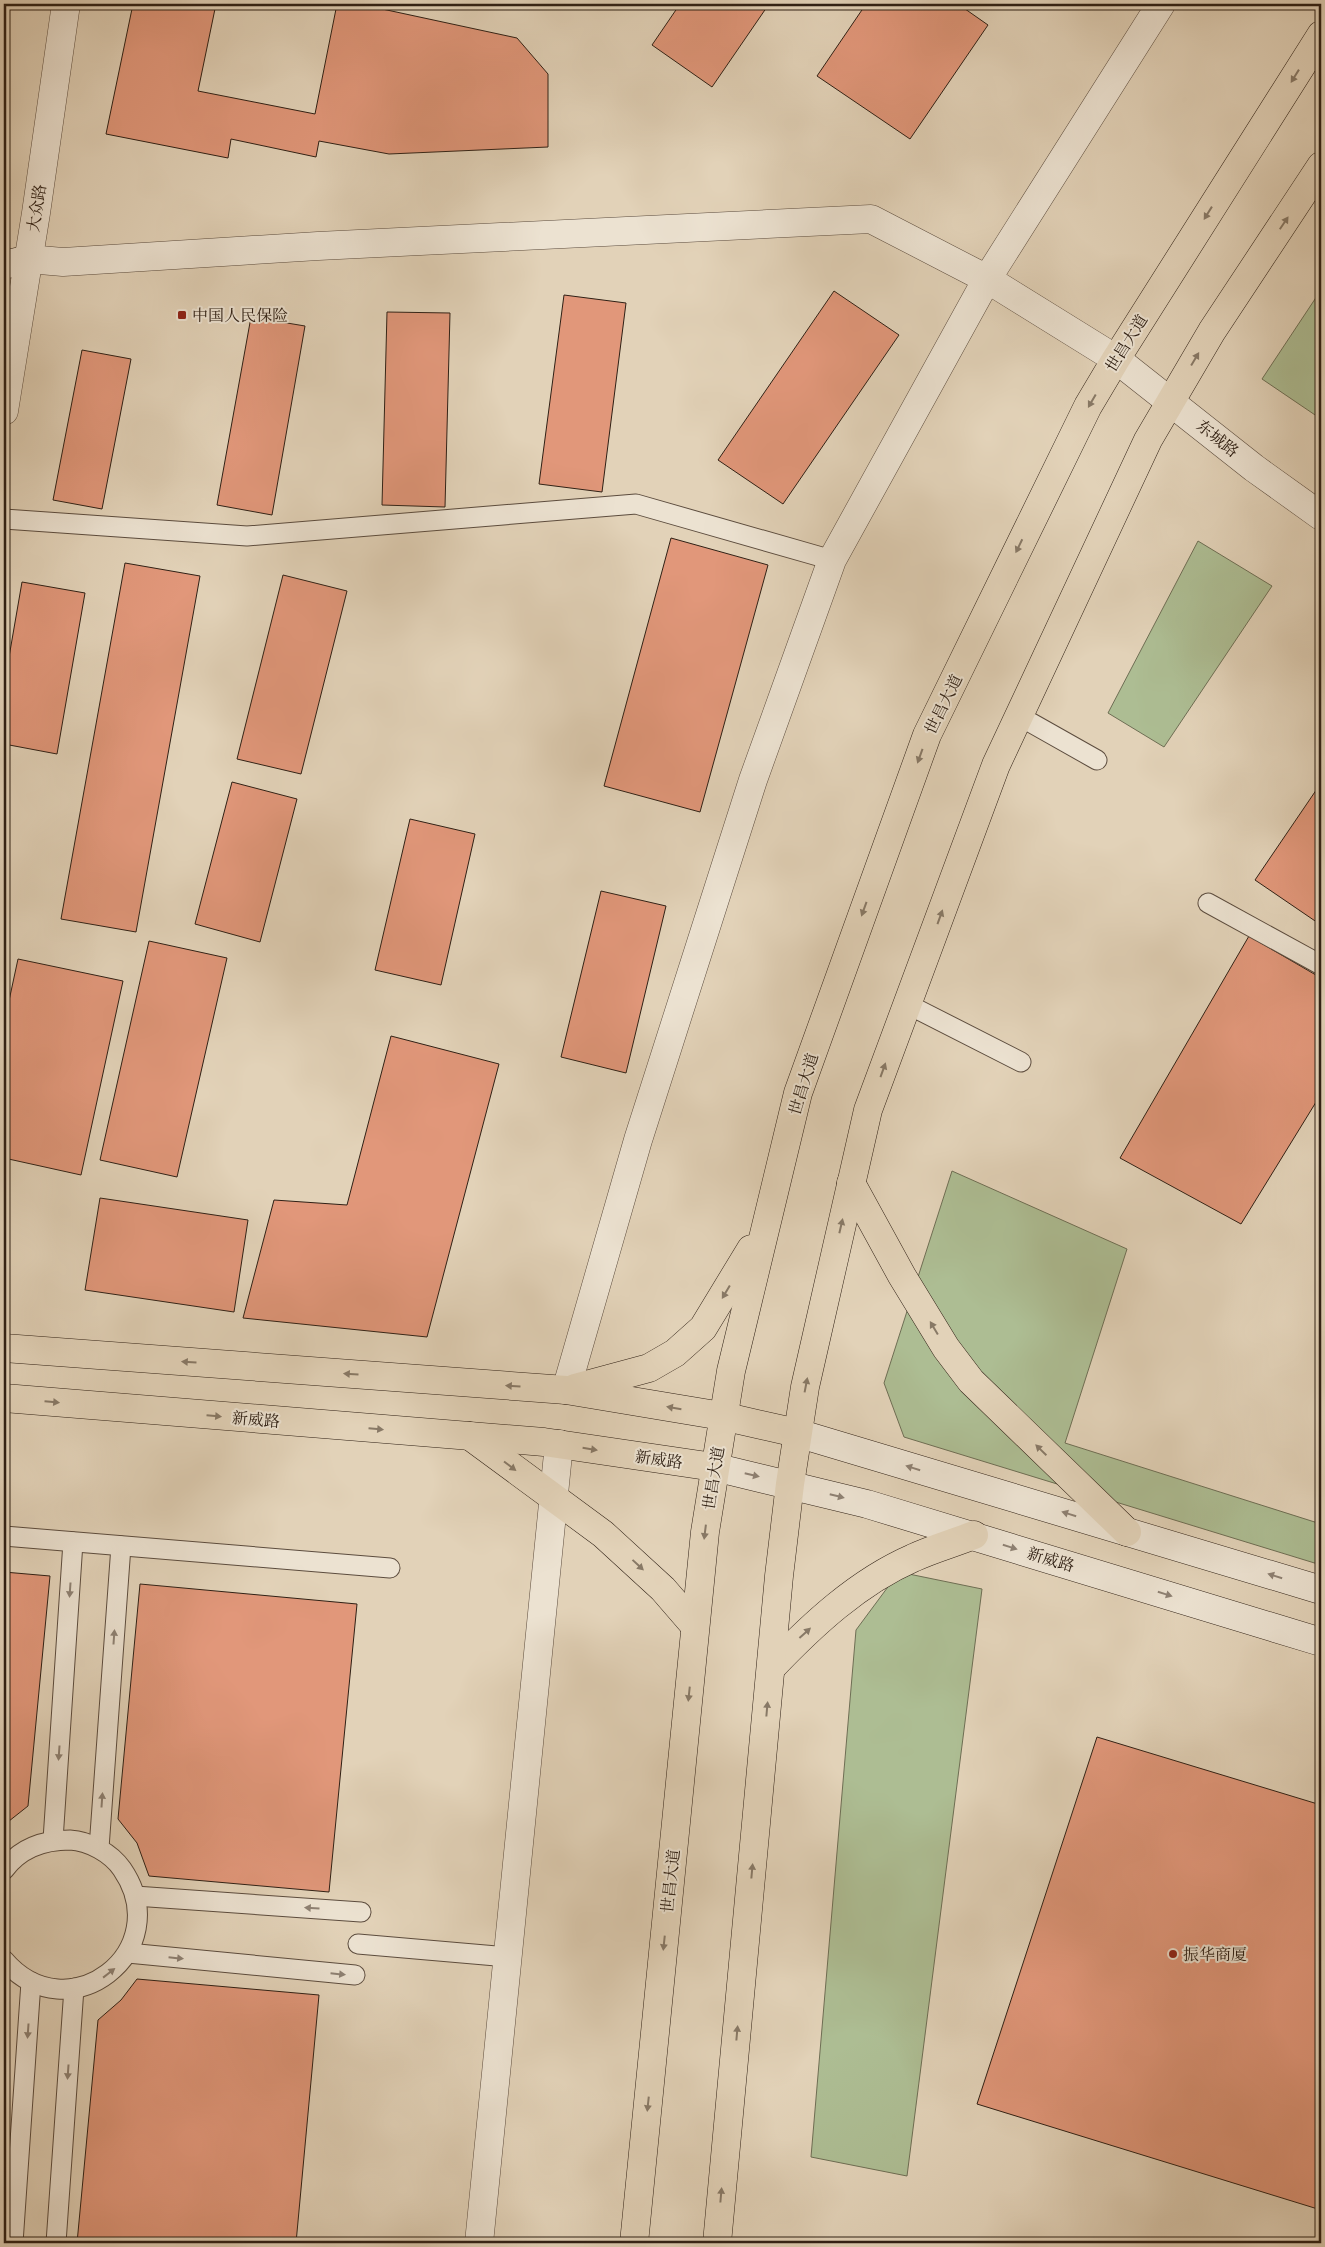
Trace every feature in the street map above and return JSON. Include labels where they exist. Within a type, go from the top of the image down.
[{"type":"main road","name":"世昌大道","points":[[634,2243],[704,1532],[722,1416],[738,1337],[798,1093],[927,735],[1088,406],[1321,35]]},
{"type":"main road","points":[[717,2243],[790,1484],[805,1387],[868,1110],[996,765],[1144,448],[1212,331],[1321,166]]},
{"type":"main road","points":[[851,1183],[907,1284],[946,1348],[971,1382],[1127,1532]]},
{"type":"main road","points":[[566,1390],[649,1368],[675,1353],[703,1328],[723,1298],[768,1220]]},
{"type":"main road","points":[[4,1348],[566,1390],[722,1416],[797,1433]]},
{"type":"main road","name":"新威路","points":[[4,1398],[559,1444],[714,1467]]},
{"type":"main road","points":[[470,1436],[603,1534],[636,1562],[663,1589],[695,1626]]},
{"type":"main road","points":[[771,1668],[803,1635],[860,1588],[912,1558],[974,1536]]},
{"type":"street","name":"大众路","points":[[4,412],[16,262],[66,4]]},
{"type":"street","points":[[566,1390],[638,1140],[744,808],[832,560],[987,280],[1161,4]]},
{"type":"street","name":"东城路","points":[[16,262],[63,262],[318,246],[871,219],[987,280],[1116,359],[1254,468],[1321,516]]},
{"type":"street","points":[[797,1433],[1321,1590]]},
{"type":"street","points":[[479,2243],[559,1444]]},
{"type":"street","name":"新威路","points":[[714,1467],[868,1504],[1321,1642]]},
{"type":"lane","points":[[4,519],[248,536],[636,504],[832,560]]},
{"type":"lane","points":[[1019,716],[1097,760]]},
{"type":"lane","points":[[1208,904],[1321,965]]},
{"type":"lane","points":[[908,1004],[1021,1062]]},
{"type":"lane","points":[[4,1536],[390,1568]]},
{"type":"lane","points":[[53,1840],[74,1542]]},
{"type":"lane","points":[[98,1848],[121,1546]]},
{"type":"lane","points":[[4,1870],[10,1861],[30,1847],[53,1840],[76,1841],[98,1848],[118,1862],[131,1882],[138,1905],[137,1929],[128,1953],[111,1973],[88,1986],[62,1990],[37,1985],[14,1973],[4,1960]]},
{"type":"lane","points":[[135,1896],[361,1912]]},
{"type":"lane","points":[[358,1944],[508,1957]]},
{"type":"lane","points":[[128,1953],[355,1975]]},
{"type":"lane","points":[[13,2243],[31,1982]]},
{"type":"lane","points":[[56,2243],[74,1988]]},
{"type":"green space","points":[[1321,290],[1321,419],[1262,379]]},
{"type":"green space","points":[[1198,541],[1272,586],[1164,747],[1108,713]]},
{"type":"green space","points":[[952,1171],[1127,1249],[1065,1443],[1321,1524],[1321,1565],[904,1437],[884,1383]]},
{"type":"green space","points":[[899,1572],[982,1589],[907,2176],[811,2157],[856,1630]]},
{"type":"building","points":[[133,4],[216,4],[198,91],[315,114],[337,4],[359,4],[517,38],[548,74],[548,147],[389,154],[319,141],[316,157],[231,139],[228,158],[106,134]]},
{"type":"building","points":[[680,4],[769,4],[712,87],[652,45]]},
{"type":"building","points":[[866,4],[958,4],[988,25],[910,139],[817,76]]},
{"type":"building","points":[[834,291],[899,335],[783,504],[718,460]]},
{"type":"building","points":[[564,295],[626,303],[602,492],[539,484]]},
{"type":"building","points":[[387,312],[450,313],[445,507],[382,505]]},
{"type":"building","points":[[251,317],[305,326],[272,515],[217,505]]},
{"type":"building","points":[[82,350],[131,359],[102,509],[53,500]]},
{"type":"building","points":[[671,538],[768,565],[700,812],[604,786]]},
{"type":"building","points":[[125,563],[200,576],[136,932],[61,919]]},
{"type":"building","points":[[283,575],[347,591],[301,774],[237,759]]},
{"type":"building","points":[[22,582],[85,593],[57,754],[4,744],[4,686]]},
{"type":"building","points":[[232,782],[297,799],[260,942],[195,924]]},
{"type":"building","points":[[1321,783],[1321,925],[1255,880]]},
{"type":"building","points":[[410,819],[475,834],[441,985],[375,970]]},
{"type":"building","points":[[601,891],[666,906],[626,1073],[561,1057]]},
{"type":"building","points":[[1249,936],[1321,978],[1321,1094],[1241,1224],[1120,1158]]},
{"type":"building","points":[[149,941],[227,958],[177,1177],[100,1160]]},
{"type":"building","points":[[18,959],[123,981],[81,1175],[4,1158],[4,1024]]},
{"type":"building","points":[[391,1036],[499,1064],[427,1337],[243,1318],[274,1200],[347,1205]]},
{"type":"building","points":[[100,1198],[248,1220],[234,1312],[85,1290]]},
{"type":"building","points":[[4,1572],[50,1576],[28,1806],[4,1825]]},
{"type":"building","points":[[140,1584],[357,1604],[329,1892],[149,1876],[137,1843],[118,1819]]},
{"type":"building","name":"振华商厦","points":[[1097,1737],[1321,1805],[1321,2210],[977,2104]]},
{"type":"building","points":[[137,1979],[319,1995],[296,2243],[77,2243],[98,2020],[121,2000]]},
{"type":"building","points":[[4,2011],[8,2015],[4,2057]]},
{"type":"place","name":"中国人民保险","points":[[182,315]]},
{"type":"place","name":"振华商厦","points":[[1173,1954]]}]
